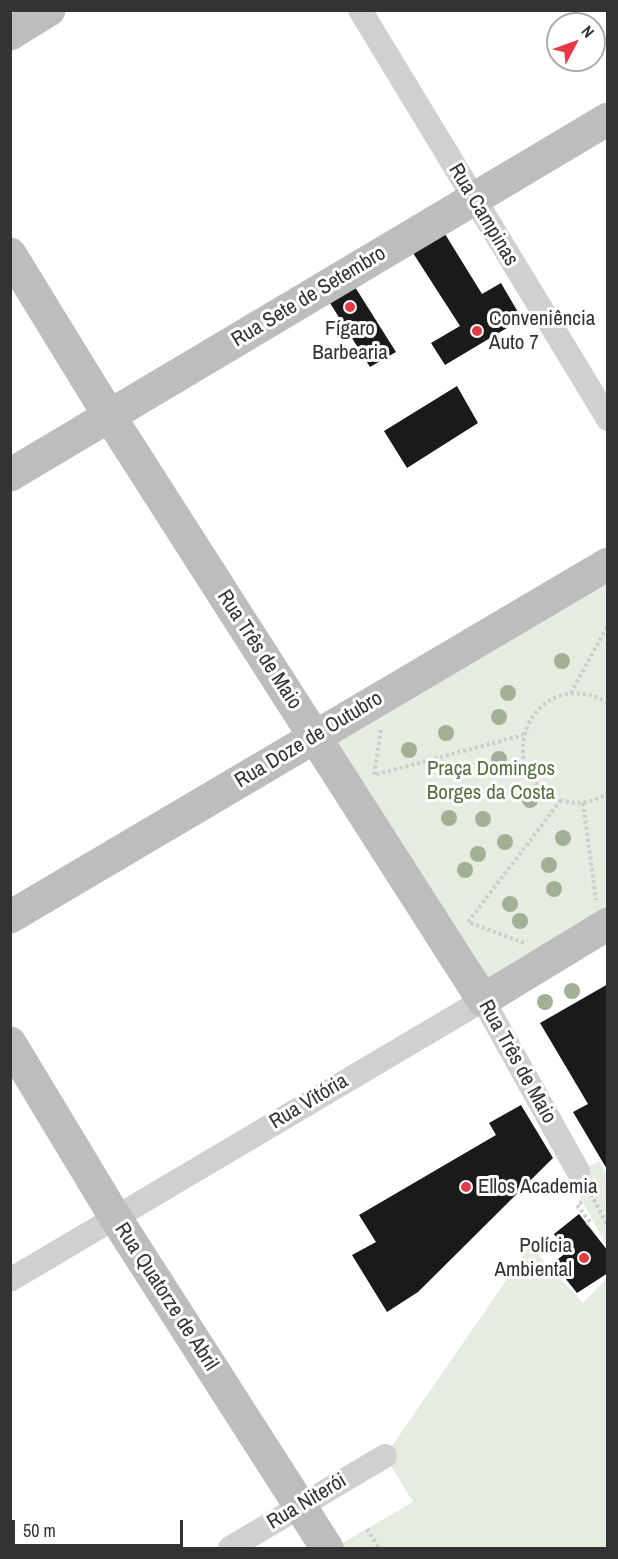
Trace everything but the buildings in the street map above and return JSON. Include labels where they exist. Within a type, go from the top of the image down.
[{"type":"street","points":[[10,34],[49,10]]},
{"type":"street","name":"Rua Campinas","points":[[360,10],[608,419]]},
{"type":"street","name":"Rua Sete de Setembro","points":[[10,475],[608,119]]},
{"type":"street","name":"Rua Três de Maio","points":[[10,254],[110,417],[483,1000],[578,1171]]},
{"type":"street","name":"Rua Doze de Outubro","points":[[10,917],[608,564]]},
{"type":"street","name":"Rua Vitória","points":[[10,1280],[483,1000],[603,917]]},
{"type":"street","name":"Rua Quatorze de Abril","points":[[10,1042],[115,1217],[327,1548]]},
{"type":"street","name":"Rua Niterói","points":[[230,1548],[385,1456]]},
{"type":"path","points":[[571,693],[608,625]]},
{"type":"path","points":[[608,703],[597,696],[571,693],[557,696],[541,707],[528,723],[523,735],[522,752],[526,767],[534,782],[546,793],[561,800],[583,802],[608,794]]},
{"type":"path","points":[[382,727],[374,775],[523,735]]},
{"type":"path","points":[[526,944],[468,922],[561,800]]},
{"type":"path","points":[[583,802],[603,917]]},
{"type":"path","points":[[578,1171],[608,1226]]},
{"type":"path","points":[[582,1202],[578,1205],[590,1222],[587,1225]]},
{"type":"path","points":[[367,1529],[379,1548]]},
{"type":"green space","name":"Praça Domingos Borges da Costa","points":[[607,575],[607,913],[487,984],[329,746]]},
{"type":"green space","points":[[599,1161],[607,1176],[607,1246],[571,1181],[573,1174]]},
{"type":"green space","points":[[530,1246],[583,1303],[607,1278],[607,1548],[334,1548],[413,1502],[385,1456]]},
{"type":"place","name":"Fígaro Barbearia","points":[[350,307]]},
{"type":"place","name":"Conveniência Auto 7","points":[[477,331]]},
{"type":"place","name":"Ellos Academia","points":[[466,1187]]},
{"type":"place","name":"Polícia Ambiental","points":[[584,1258]]}]
